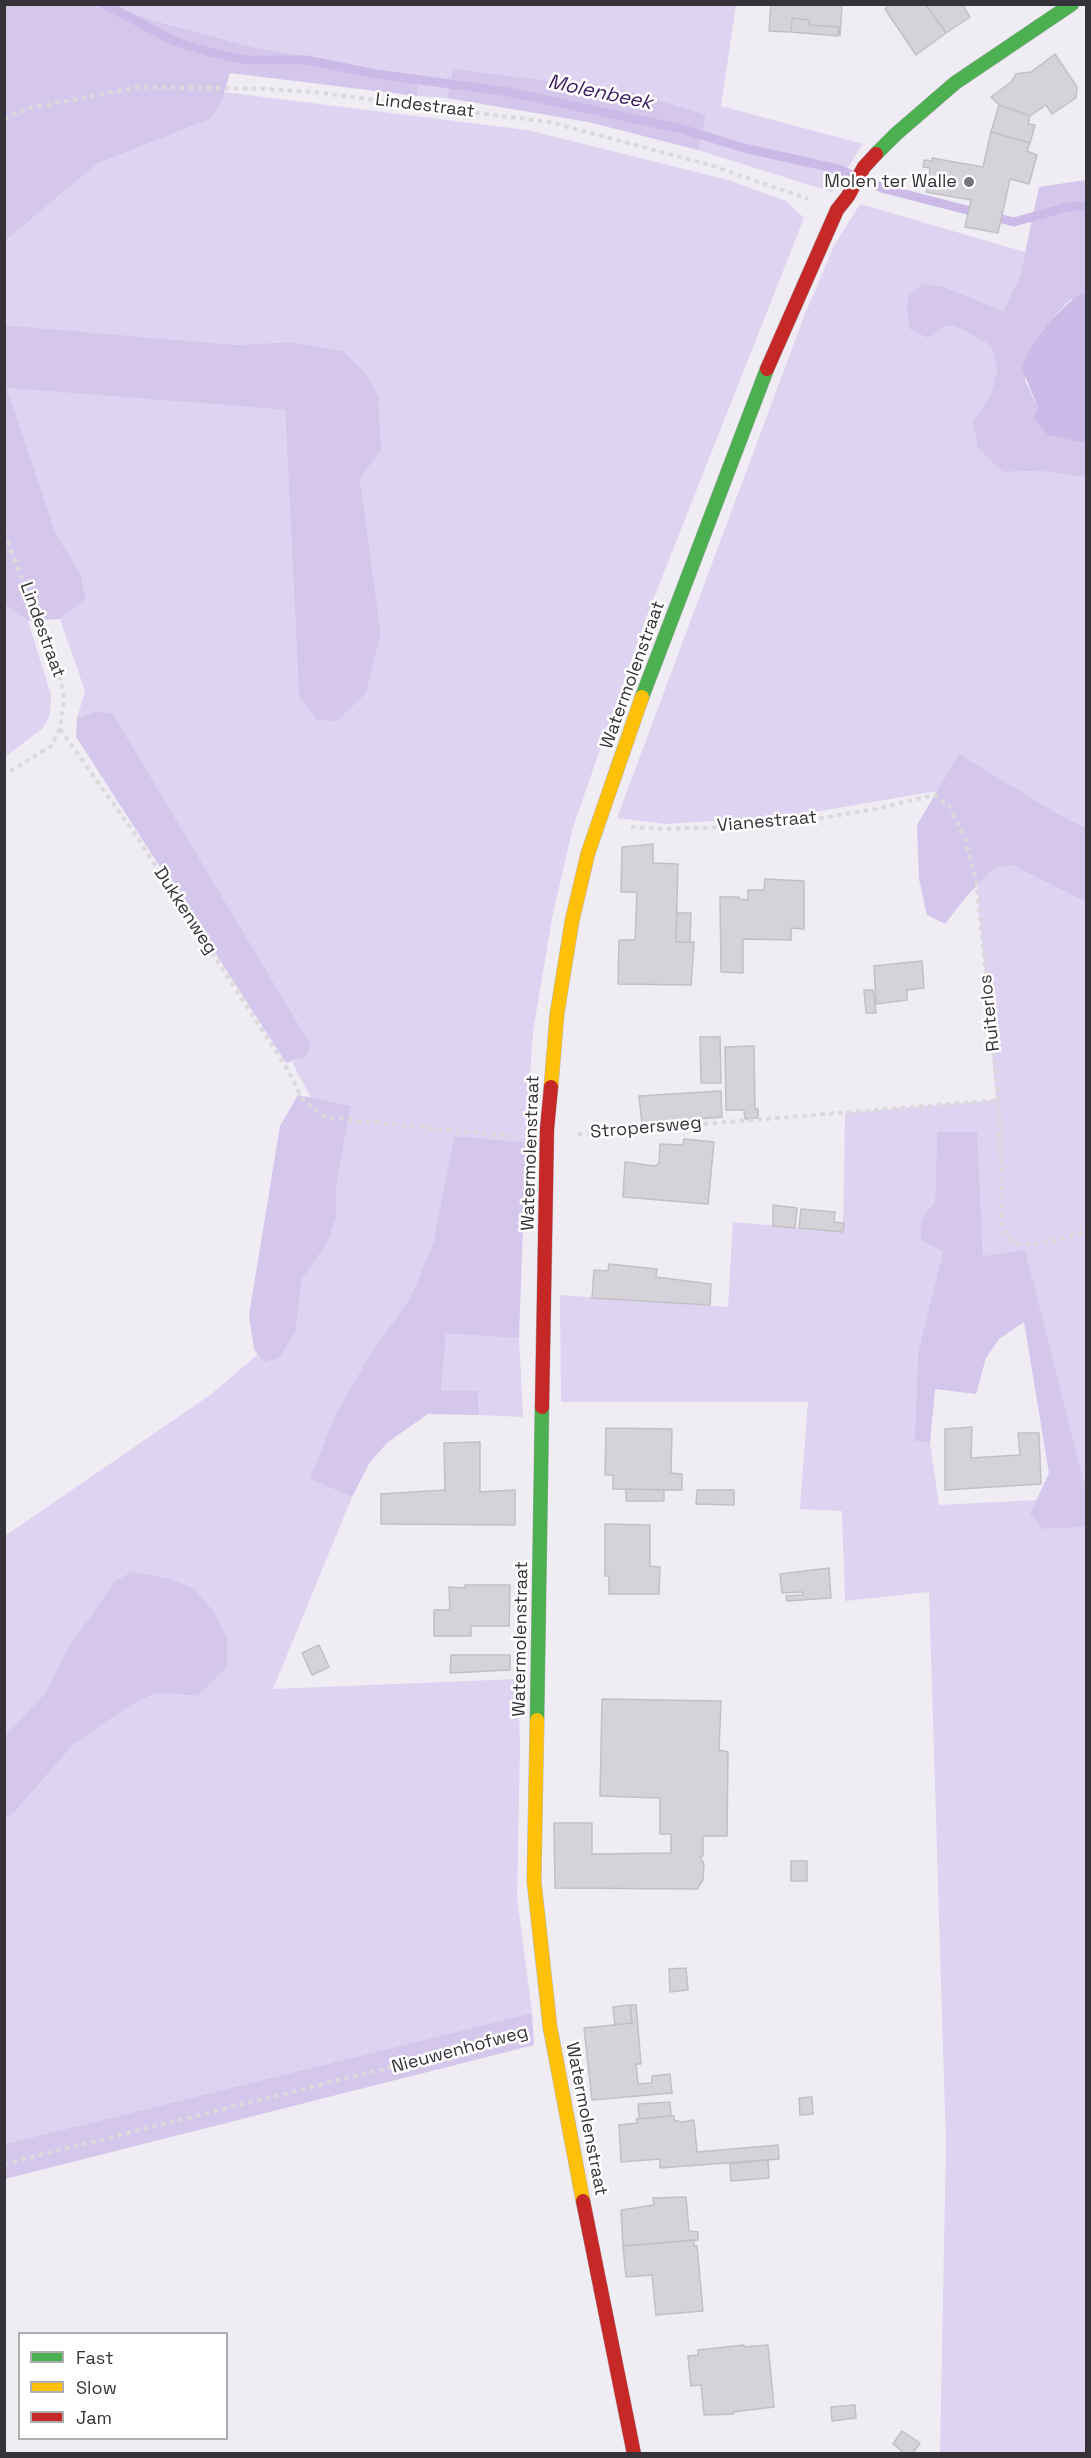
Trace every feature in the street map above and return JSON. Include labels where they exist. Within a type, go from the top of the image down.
[{"type":"street","name":"Watermolenstraat","points":[[634,2454],[550,2027],[534,1881],[547,1136],[557,1014],[572,921],[588,853],[639,706],[773,354],[837,210],[848,196],[864,167],[896,134],[955,83],[1072,4]]},
{"type":"path","name":"Lindestraat","points":[[4,119],[30,108],[140,87],[314,92],[549,122],[710,165],[837,210]]},
{"type":"path","name":"Lindestraat","points":[[4,533],[60,675],[64,698],[60,729]]},
{"type":"path","points":[[4,775],[51,746],[60,729]]},
{"type":"path","name":"Dukkenweg","points":[[60,729],[135,834],[288,1070],[302,1099]]},
{"type":"path","name":"Vianestraat","points":[[599,821],[618,827],[665,829],[779,825],[876,809],[934,795]]},
{"type":"path","name":"Ruiterlos","points":[[934,795],[950,807],[965,838],[976,880],[999,1100],[1002,1227],[1012,1241],[1021,1244],[1044,1243],[1086,1232]]},
{"type":"path","name":"Stropersweg","points":[[302,1099],[324,1117],[509,1137],[547,1136],[999,1100]]},
{"type":"path","name":"Nieuwenhofweg","points":[[4,2164],[550,2027]]},
{"type":"shaded area","points":[[5,4],[109,5],[152,20],[252,47],[419,77],[417,96],[230,73],[222,100],[210,119],[97,164],[5,241]]},
{"type":"shaded area","points":[[109,5],[736,5],[721,106],[863,144],[832,192],[698,150],[706,115],[453,69],[447,98],[417,96],[419,77],[252,47],[152,20]]},
{"type":"shaded area","points":[[453,69],[628,91],[706,115],[698,150],[588,122],[447,98]]},
{"type":"shaded area","points":[[224,92],[527,130],[728,180],[786,201],[804,218],[646,618],[573,827],[553,913],[533,1032],[526,1142],[454,1136],[433,1244],[410,1298],[371,1353],[310,1479],[352,1497],[273,1689],[518,1679],[520,1747],[517,1897],[532,2013],[5,2144],[5,1817],[12,1815],[73,1745],[131,1705],[156,1693],[198,1696],[227,1667],[227,1639],[214,1612],[115,1581],[66,1651],[46,1692],[5,1736],[5,1536],[210,1395],[257,1355],[263,1362],[296,1330],[302,1279],[328,1242],[336,1218],[336,1187],[351,1106],[311,1098],[292,1062],[306,1057],[95,712],[77,718],[85,691],[60,619],[86,599],[80,572],[56,534],[7,388],[285,410],[299,697],[366,693],[381,634],[360,479],[381,450],[288,342],[238,345],[5,325],[5,241],[97,164],[210,119]]},
{"type":"shaded area","points":[[1086,180],[1086,293],[1070,300],[1049,322],[1029,350],[1025,380],[1038,408],[1086,443],[1086,477],[1039,471],[1003,472],[978,448],[973,421],[990,396],[997,371],[991,346],[955,326],[943,327],[928,338],[910,329],[907,312],[908,296],[923,284],[945,287],[1003,311],[1020,276],[1039,187]]},
{"type":"shaded area","points":[[860,204],[1025,252],[1020,276],[1003,311],[945,287],[943,327],[955,326],[991,346],[997,371],[990,396],[973,421],[1003,472],[1039,471],[1086,477],[1086,828],[1058,814],[960,755],[937,791],[791,816],[665,824],[617,818],[805,314],[834,246]]},
{"type":"shaded area","points":[[1086,293],[1086,443],[1048,435],[1034,419],[1038,408],[1022,368],[1029,350],[1049,322],[1074,298]]},
{"type":"shaded area","points":[[5,325],[238,345],[288,342],[343,351],[364,372],[378,396],[381,450],[360,479],[381,634],[366,693],[337,721],[317,720],[299,697],[285,410],[7,388],[56,534],[80,572],[86,599],[60,619],[28,621],[7,606],[4,602]]},
{"type":"shaded area","points":[[4,602],[28,621],[51,695],[50,715],[43,728],[5,757]]},
{"type":"shaded area","points":[[95,712],[112,713],[310,1044],[306,1057],[286,1063],[76,737],[77,718]]},
{"type":"shaded area","points":[[959,754],[1058,814],[1086,828],[1086,902],[1012,865],[994,868],[966,897],[945,924],[927,915],[919,879],[917,825]]},
{"type":"shaded area","points":[[1012,865],[1086,902],[1086,1489],[1025,1251],[983,1256],[976,1132],[937,1132],[935,1202],[924,1215],[922,1241],[943,1252],[918,1353],[916,1441],[930,1443],[939,1505],[1038,1500],[1030,1514],[1042,1529],[1086,1527],[1086,2453],[940,2453],[946,2144],[929,1592],[845,1601],[842,1511],[800,1509],[808,1402],[561,1402],[560,1295],[728,1307],[733,1222],[843,1232],[845,1113],[996,1100],[977,885],[994,868]]},
{"type":"shaded area","points":[[298,1095],[351,1106],[336,1187],[336,1218],[328,1242],[302,1279],[296,1330],[279,1358],[263,1362],[254,1349],[249,1315],[280,1126]]},
{"type":"shaded area","points":[[937,1132],[977,1132],[983,1256],[1025,1250],[1086,1489],[1086,1527],[1042,1529],[1030,1514],[1049,1473],[1024,1322],[999,1339],[986,1358],[976,1394],[935,1389],[930,1443],[915,1441],[918,1353],[943,1252],[922,1241],[920,1230],[924,1215],[935,1202]]},
{"type":"shaded area","points":[[454,1136],[526,1142],[519,1338],[446,1334],[441,1391],[478,1391],[479,1415],[428,1414],[388,1442],[370,1462],[352,1497],[310,1479],[334,1418],[371,1353],[410,1298],[433,1244]]},
{"type":"shaded area","points":[[446,1334],[519,1338],[523,1417],[479,1415],[478,1391],[441,1391]]},
{"type":"shaded area","points":[[132,1572],[166,1578],[193,1588],[214,1612],[227,1638],[227,1667],[198,1696],[156,1693],[131,1705],[73,1745],[12,1815],[5,1817],[5,1736],[46,1692],[66,1651],[115,1581]]},
{"type":"shaded area","points":[[532,2013],[534,2045],[5,2179],[5,2144]]},
{"type":"building","points":[[771,4],[842,4],[840,36],[839,27],[809,25],[809,20],[792,18],[791,32],[769,31]]},
{"type":"building","points":[[890,4],[925,4],[946,33],[916,55],[885,9]]},
{"type":"building","points":[[925,4],[962,4],[970,17],[946,33]]},
{"type":"building","points":[[792,18],[809,20],[809,25],[839,27],[838,36],[791,32]]},
{"type":"building","points":[[1055,54],[1077,87],[1076,98],[1052,114],[1046,105],[1030,116],[999,105],[991,97],[1011,82],[1016,74],[1031,72]]},
{"type":"building","points":[[999,105],[1030,116],[1028,124],[1035,125],[1030,143],[991,132]]},
{"type":"building","name":"Molen ter Walle","points":[[991,132],[1030,143],[1027,151],[1037,155],[1029,184],[1010,179],[998,233],[965,227],[971,200],[926,192],[930,168],[923,167],[924,160],[932,161],[932,158],[983,167]]},
{"type":"building","points":[[653,844],[653,863],[678,864],[676,942],[694,942],[691,985],[618,984],[619,940],[635,940],[637,892],[621,892],[622,847]]},
{"type":"building","points":[[765,879],[804,881],[804,929],[791,928],[791,940],[743,939],[743,973],[721,972],[720,897],[739,897],[739,899],[748,900],[748,890],[764,890]]},
{"type":"building","points":[[677,913],[691,913],[690,942],[676,942]]},
{"type":"building","points":[[922,961],[924,988],[907,990],[907,1000],[876,1004],[874,966]]},
{"type":"building","points":[[864,990],[873,990],[876,1013],[866,1013]]},
{"type":"building","points":[[700,1037],[720,1037],[721,1083],[701,1083]]},
{"type":"building","points":[[754,1046],[755,1109],[758,1109],[758,1118],[745,1119],[744,1110],[726,1110],[725,1047]]},
{"type":"building","points":[[721,1091],[722,1117],[642,1124],[639,1096]]},
{"type":"building","points":[[684,1139],[714,1142],[708,1204],[623,1197],[625,1162],[655,1166],[659,1163],[660,1144],[683,1145]]},
{"type":"building","points":[[773,1205],[797,1208],[795,1228],[773,1226]]},
{"type":"building","points":[[801,1209],[835,1212],[834,1222],[844,1223],[843,1232],[799,1228]]},
{"type":"building","points":[[609,1264],[657,1269],[656,1277],[711,1284],[710,1305],[592,1298],[594,1270],[608,1271]]},
{"type":"building","points":[[972,1427],[971,1458],[1020,1455],[1018,1433],[1039,1433],[1041,1484],[945,1490],[945,1429]]},
{"type":"building","points":[[606,1428],[672,1429],[671,1473],[682,1474],[682,1490],[613,1489],[613,1475],[605,1475]]},
{"type":"building","points":[[480,1442],[480,1492],[515,1490],[515,1525],[381,1524],[381,1494],[445,1490],[444,1443]]},
{"type":"building","points":[[626,1489],[664,1490],[664,1501],[626,1501]]},
{"type":"building","points":[[697,1490],[734,1490],[734,1505],[696,1504]]},
{"type":"building","points":[[605,1524],[650,1525],[650,1566],[660,1567],[659,1594],[609,1594],[609,1576],[605,1576]]},
{"type":"building","points":[[829,1568],[831,1598],[787,1601],[786,1596],[803,1595],[803,1592],[782,1593],[780,1574]]},
{"type":"building","points":[[465,1585],[510,1585],[509,1626],[471,1626],[471,1636],[434,1636],[434,1610],[450,1610],[449,1587],[465,1588]]},
{"type":"building","points":[[319,1645],[329,1667],[312,1675],[302,1653]]},
{"type":"building","points":[[451,1655],[510,1655],[510,1670],[450,1673]]},
{"type":"building","points":[[602,1699],[721,1701],[719,1750],[728,1752],[727,1836],[703,1836],[703,1856],[700,1856],[704,1864],[703,1880],[697,1889],[555,1888],[554,1823],[592,1823],[592,1854],[671,1853],[671,1834],[660,1834],[660,1798],[600,1796]]},
{"type":"building","points":[[791,1861],[807,1861],[807,1881],[791,1881]]},
{"type":"building","points":[[686,1968],[688,1990],[670,1992],[669,1969]]},
{"type":"building","points":[[630,2005],[636,2005],[641,2064],[636,2064],[638,2084],[652,2083],[652,2076],[670,2074],[672,2093],[592,2100],[584,2028],[632,2023]]},
{"type":"building","points":[[630,2005],[632,2023],[615,2025],[613,2007]]},
{"type":"building","points":[[812,2097],[813,2114],[800,2115],[799,2098]]},
{"type":"building","points":[[670,2102],[671,2116],[639,2119],[638,2104]]},
{"type":"building","points":[[674,2116],[674,2120],[682,2122],[694,2120],[697,2152],[778,2145],[779,2159],[660,2168],[660,2159],[621,2162],[619,2125],[637,2123],[636,2119]]},
{"type":"building","points":[[768,2160],[769,2178],[731,2181],[730,2164]]},
{"type":"building","points":[[686,2197],[689,2231],[698,2232],[698,2240],[623,2246],[621,2210],[654,2205],[653,2198]]},
{"type":"building","points":[[694,2240],[694,2246],[697,2246],[703,2311],[656,2315],[652,2275],[626,2277],[623,2246]]},
{"type":"building","points":[[744,2345],[744,2347],[768,2345],[774,2407],[733,2412],[733,2414],[704,2415],[701,2385],[691,2386],[688,2356],[698,2355],[698,2350]]},
{"type":"building","points":[[855,2405],[856,2418],[832,2421],[831,2407]]},
{"type":"building","points":[[902,2431],[920,2443],[912,2454],[905,2454],[893,2444]]},
{"type":"waterway","name":"Molenbeek","points":[[104,4],[174,41],[212,53],[248,60],[306,60],[376,74],[509,92],[682,129],[744,148],[838,169],[885,189],[1014,222],[1067,207],[1086,206]]},
{"type":"traffic: fast","points":[[876,154],[955,83],[1072,4]]},
{"type":"traffic: fast","points":[[642,697],[767,369]]},
{"type":"traffic: fast","points":[[537,1720],[542,1407]]},
{"type":"traffic: slow","points":[[551,1087],[557,1014],[572,921],[588,853],[642,697]]},
{"type":"traffic: slow","points":[[537,1720],[534,1881],[550,2027],[583,2201]]},
{"type":"traffic: jam","points":[[767,369],[837,210],[848,196],[864,167],[876,154]]},
{"type":"traffic: jam","points":[[542,1407],[547,1129],[551,1087]]},
{"type":"traffic: jam","points":[[583,2201],[634,2454]]},
{"type":"place","name":"Molen ter Walle","points":[[969,182]]}]
